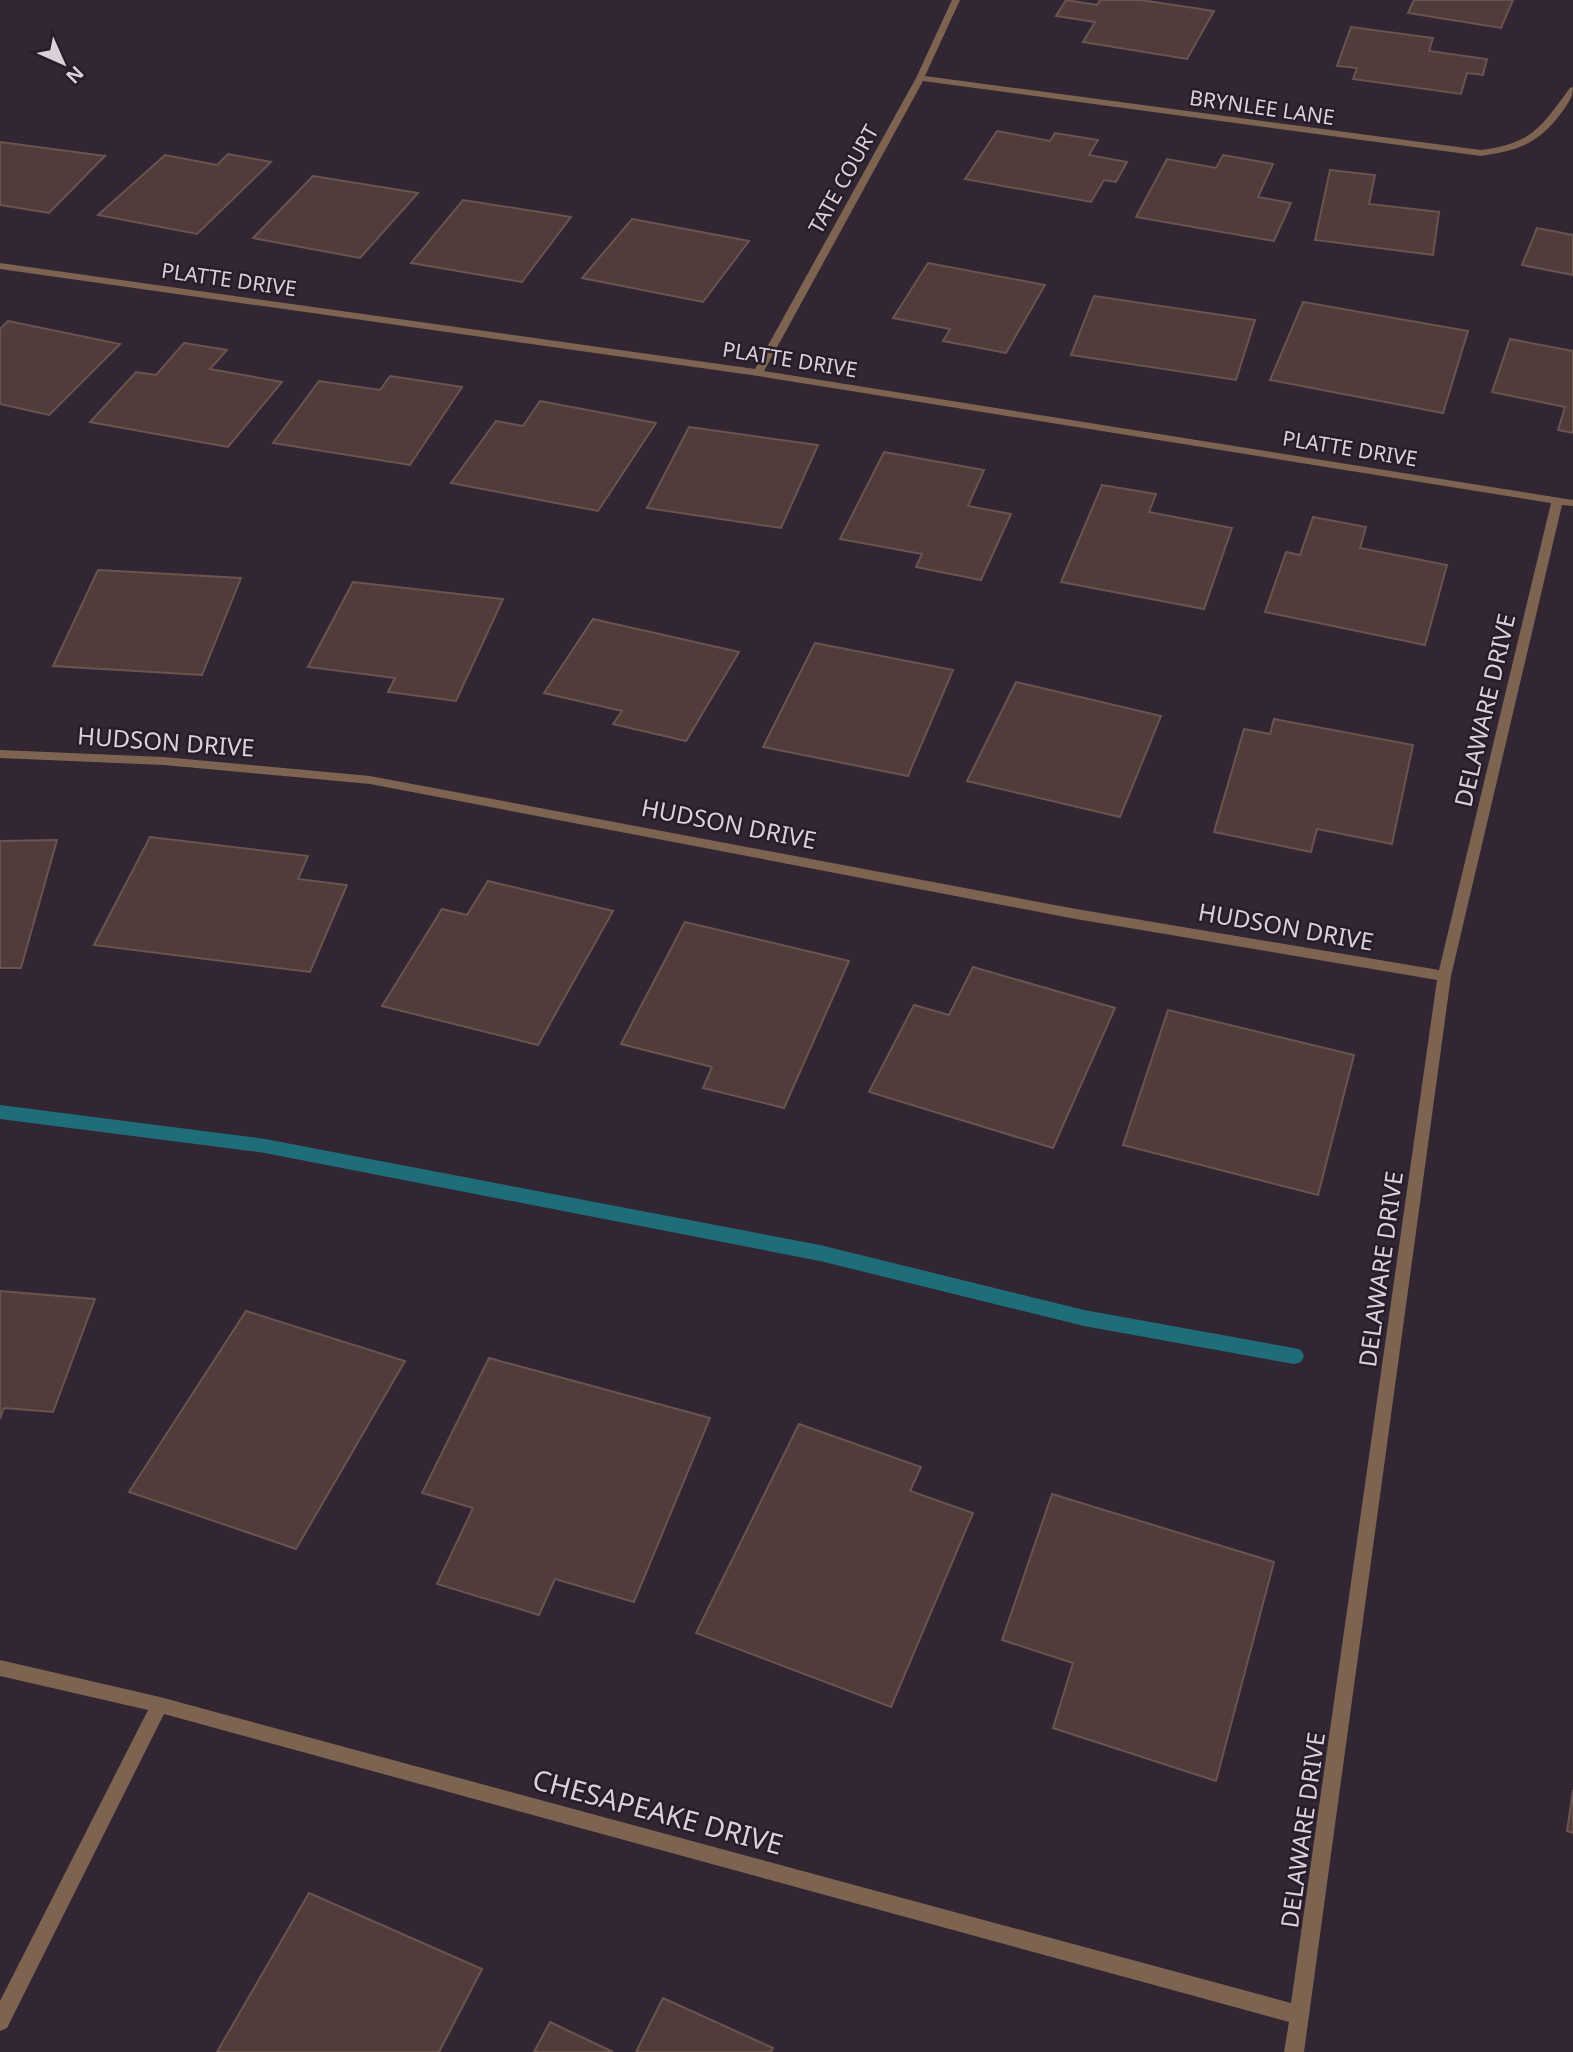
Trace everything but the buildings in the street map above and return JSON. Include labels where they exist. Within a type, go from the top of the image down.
[{"type":"street","name":"TATE COURT","points":[[758,373],[920,78],[957,0]]},
{"type":"street","name":"BRYNLEE LANE","points":[[920,78],[1481,153],[1513,149],[1538,138],[1573,90]]},
{"type":"street","name":"PLATTE DRIVE","points":[[0,267],[758,373],[1573,503]]},
{"type":"street","name":"DELAWARE DRIVE","points":[[1294,2052],[1444,976],[1557,500]]},
{"type":"street","name":"HUDSON DRIVE","points":[[0,754],[164,761],[370,780],[1076,914],[1444,976]]},
{"type":"street","name":"CHESAPEAKE DRIVE","points":[[0,1668],[160,1705],[1299,2015]]},
{"type":"street","points":[[0,2021],[160,1705]]},
{"type":"waterway","points":[[0,1112],[265,1146],[820,1253],[1084,1318],[1294,1356]]}]
